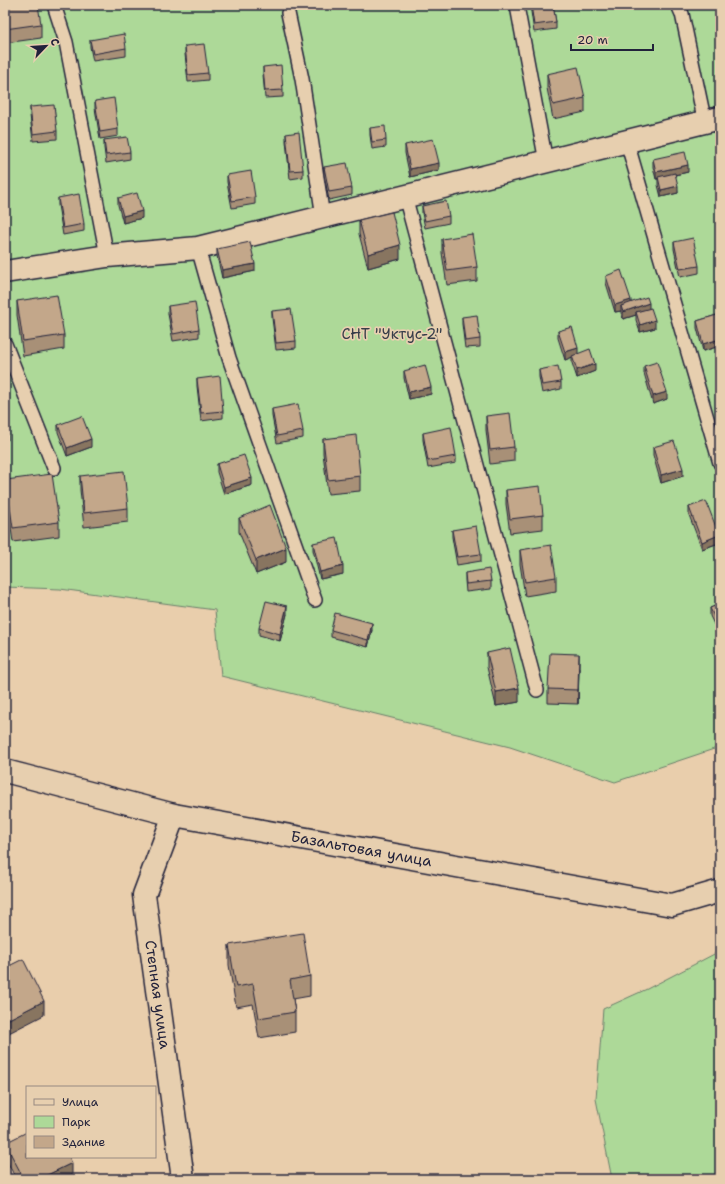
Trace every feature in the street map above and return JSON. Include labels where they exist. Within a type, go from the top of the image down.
[{"type":"street","points":[[5,272],[108,256],[198,248],[712,120]]},
{"type":"street","name":"Базальтовая улица","points":[[5,771],[174,815],[672,906],[720,891]]},
{"type":"street","name":"Степная улица","points":[[174,815],[144,895],[183,1179]]},
{"type":"lane","points":[[54,5],[66,42],[108,256]]},
{"type":"lane","points":[[678,5],[682,14],[712,120]]},
{"type":"lane","points":[[517,6],[546,162]]},
{"type":"lane","points":[[288,12],[302,79],[323,217]]},
{"type":"lane","points":[[627,142],[720,463]]},
{"type":"lane","points":[[405,196],[537,690]]},
{"type":"lane","points":[[198,248],[228,358],[316,600]]},
{"type":"lane","points":[[5,344],[54,468]]},
{"type":"green space","name":"СНТ \"Уктус-2\"","points":[[5,5],[720,5],[720,747],[615,782],[510,747],[221,676],[215,610],[60,589],[5,587]]},
{"type":"green space","points":[[720,951],[720,1179],[612,1179],[596,1099],[603,1009],[647,989]]},
{"type":"building","points":[[5,5],[38,5],[41,24],[5,29]]},
{"type":"building","points":[[531,5],[553,5],[556,22],[534,25]]},
{"type":"building","points":[[124,34],[126,48],[93,54],[90,40]]},
{"type":"building","points":[[204,44],[208,73],[188,75],[185,46]]},
{"type":"building","points":[[281,65],[283,90],[265,91],[263,67]]},
{"type":"building","points":[[578,67],[585,98],[553,105],[547,74]]},
{"type":"building","points":[[114,98],[118,129],[100,132],[95,101]]},
{"type":"building","points":[[54,105],[57,131],[33,134],[30,107]]},
{"type":"building","points":[[385,126],[386,140],[372,142],[370,128]]},
{"type":"building","points":[[299,132],[303,170],[290,171],[286,134]]},
{"type":"building","points":[[127,137],[130,152],[106,155],[104,140]]},
{"type":"building","points":[[433,139],[439,163],[410,169],[405,145]]},
{"type":"building","points":[[685,152],[688,165],[656,172],[653,159]]},
{"type":"building","points":[[347,163],[352,188],[329,192],[324,167]]},
{"type":"building","points":[[251,171],[255,197],[232,201],[227,175]]},
{"type":"building","points":[[675,173],[678,186],[661,190],[658,177]]},
{"type":"building","points":[[137,193],[142,211],[123,216],[118,198]]},
{"type":"building","points":[[79,194],[84,224],[63,228],[58,198]]},
{"type":"building","points":[[446,201],[449,216],[425,221],[422,206]]},
{"type":"building","points":[[392,212],[400,245],[368,254],[359,220]]},
{"type":"building","points":[[472,234],[477,267],[447,271],[442,239]]},
{"type":"building","points":[[693,238],[699,266],[680,269],[674,242]]},
{"type":"building","points":[[250,242],[255,264],[222,270],[217,249]]},
{"type":"building","points":[[621,270],[631,300],[615,305],[606,276]]},
{"type":"building","points":[[57,295],[64,335],[23,341],[17,301]]},
{"type":"building","points":[[647,297],[649,303],[623,312],[621,306]]},
{"type":"building","points":[[195,302],[199,329],[173,334],[168,306]]},
{"type":"building","points":[[651,308],[655,320],[640,325],[636,312]]},
{"type":"building","points":[[291,309],[296,341],[276,343],[272,311]]},
{"type":"building","points":[[720,314],[720,339],[703,344],[697,321]]},
{"type":"building","points":[[477,315],[480,339],[465,341],[462,317]]},
{"type":"building","points":[[572,327],[578,348],[565,352],[558,331]]},
{"type":"building","points":[[590,349],[595,364],[577,370],[572,356]]},
{"type":"building","points":[[657,362],[667,392],[653,396],[644,366]]},
{"type":"building","points":[[425,365],[431,387],[409,392],[404,371]]},
{"type":"building","points":[[558,366],[561,382],[542,385],[539,370]]},
{"type":"building","points":[[220,376],[223,411],[201,413],[197,379]]},
{"type":"building","points":[[298,404],[303,431],[277,436],[272,409]]},
{"type":"building","points":[[510,413],[514,447],[490,450],[486,416]]},
{"type":"building","points":[[82,416],[91,439],[67,448],[58,425]]},
{"type":"building","points":[[5,417],[8,432],[5,433]]},
{"type":"building","points":[[451,427],[456,456],[428,461],[423,433]]},
{"type":"building","points":[[356,435],[360,476],[328,480],[323,439]]},
{"type":"building","points":[[674,441],[683,469],[661,475],[653,447]]},
{"type":"building","points":[[244,455],[252,478],[224,487],[217,464]]},
{"type":"building","points":[[124,471],[128,508],[84,513],[80,476]]},
{"type":"building","points":[[52,474],[59,522],[13,528],[6,480]]},
{"type":"building","points":[[540,486],[543,515],[510,519],[506,490]]},
{"type":"building","points":[[706,501],[719,535],[702,542],[689,507]]},
{"type":"building","points":[[270,505],[286,548],[256,560],[239,518]]},
{"type":"building","points":[[476,526],[481,554],[457,557],[452,530]]},
{"type":"building","points":[[337,538],[343,566],[320,572],[313,543]]},
{"type":"building","points":[[551,545],[556,577],[525,582],[520,550]]},
{"type":"building","points":[[489,569],[491,581],[466,584],[465,573]]},
{"type":"building","points":[[266,601],[287,606],[280,634],[259,628]]},
{"type":"building","points":[[720,604],[720,629],[710,608]]},
{"type":"building","points":[[335,613],[372,623],[368,640],[331,630]]},
{"type":"building","points":[[510,648],[519,688],[496,692],[487,653]]},
{"type":"building","points":[[550,653],[579,654],[578,690],[548,689]]},
{"type":"building","points":[[303,933],[310,976],[290,980],[295,1012],[259,1018],[253,984],[236,987],[229,945]]},
{"type":"building","points":[[23,959],[44,1001],[5,1021],[5,968]]},
{"type":"building","points":[[26,1132],[26,1158],[70,1158],[72,1163],[39,1179],[24,1179],[5,1143]]}]
